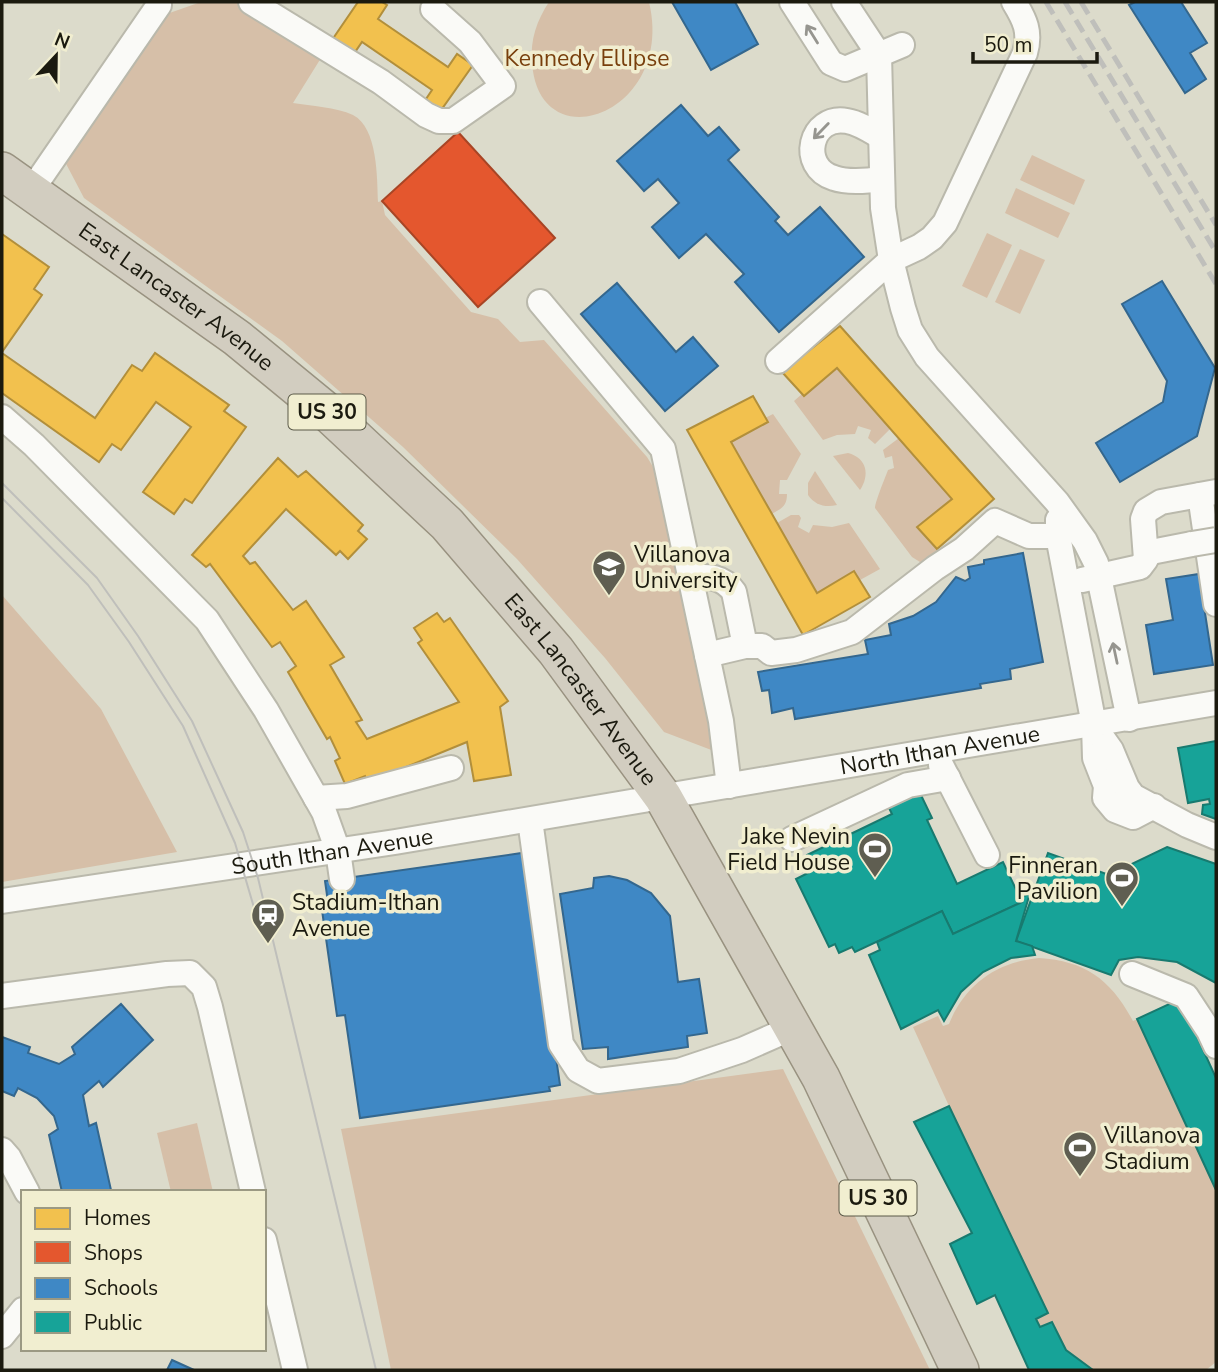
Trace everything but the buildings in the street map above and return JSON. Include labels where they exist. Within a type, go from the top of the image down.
[{"type":"highway","name":"East Lancaster Avenue","points":[[16,181],[255,353],[326,411],[447,524],[556,651],[663,797],[821,1078],[960,1370]]},
{"type":"street","points":[[251,2],[381,82],[426,115],[439,121],[453,121],[503,86],[470,42],[432,4]]},
{"type":"street","points":[[792,2],[831,63],[845,69],[902,45]]},
{"type":"street","points":[[844,2],[879,55],[883,208],[891,260],[910,330],[927,357],[1057,502],[1085,541],[1096,563],[1129,719]]},
{"type":"street","points":[[778,361],[891,260],[919,247],[932,238],[945,223],[1029,41],[1025,20],[1014,2]]},
{"type":"street","points":[[16,181],[161,3]]},
{"type":"street","points":[[881,137],[852,122],[832,121],[817,131],[811,149],[816,166],[834,179],[882,179]]},
{"type":"street","points":[[540,302],[663,449],[721,721],[729,786]]},
{"type":"street","points":[[2,416],[34,445],[206,620],[266,710],[324,812],[338,851],[342,879]]},
{"type":"street","points":[[1066,583],[1140,567],[1146,559],[1143,519],[1146,511],[1161,502],[1208,494],[1216,604]]},
{"type":"street","points":[[1057,502],[1058,536],[1094,725],[1111,750],[1116,784],[1187,825],[1216,837]]},
{"type":"street","points":[[707,655],[744,646],[762,646],[771,653],[796,650],[852,632],[964,549],[995,521],[1029,536],[1058,536]]},
{"type":"street","points":[[1146,554],[1204,542]]},
{"type":"street","points":[[691,577],[705,576],[729,584],[734,592],[744,646]]},
{"type":"street","name":"North Ithan Avenue","points":[[663,797],[1216,703]]},
{"type":"street","points":[[934,752],[987,855]]},
{"type":"street","points":[[316,798],[347,796],[451,768]]},
{"type":"street","points":[[792,839],[908,785],[948,778]]},
{"type":"street","name":"South Ithan Avenue","points":[[2,901],[338,851],[663,797]]},
{"type":"street","points":[[530,820],[561,1044],[578,1070],[598,1081],[679,1071],[742,1051],[792,1028]]},
{"type":"street","points":[[2,996],[190,973],[204,987],[253,1190]]},
{"type":"street","points":[[1132,974],[1186,996],[1216,1046]]},
{"type":"street","points":[[2,1150],[26,1190]]},
{"type":"street","points":[[266,1248],[295,1370]]},
{"type":"street","points":[[2,1336],[21,1312]]},
{"type":"green space","points":[[201,2],[251,2],[326,50],[293,103],[339,110],[361,121],[372,142],[378,202],[382,201],[385,215],[471,312],[498,319],[520,342],[544,340],[647,457],[658,475],[714,751],[664,732],[605,658],[517,559],[403,447],[282,341],[84,198],[63,158],[158,17]]},
{"type":"green space","name":"Kennedy Ellipse","points":[[549,2],[649,2],[652,41],[643,73],[625,97],[603,112],[579,117],[557,111],[540,93],[532,62],[532,46],[538,23]]},
{"type":"green space","points":[[1032,155],[1085,180],[1074,205],[1020,180]]},
{"type":"green space","points":[[1016,188],[1070,213],[1058,238],[1005,213]]},
{"type":"green space","points":[[987,233],[1012,245],[987,298],[962,286]]},
{"type":"green space","points":[[1020,249],[1045,260],[1020,314],[995,302]]},
{"type":"green space","points":[[837,368],[890,429],[875,444],[868,438],[871,430],[858,426],[855,434],[837,435],[823,440],[794,401],[802,394],[804,396]]},
{"type":"green space","points":[[773,414],[801,454],[787,480],[780,480],[779,494],[787,494],[786,501],[772,514],[731,442],[767,422],[765,418]]},
{"type":"green space","points":[[899,438],[952,499],[918,527],[937,549],[937,553],[928,561],[920,562],[912,557],[875,508],[888,470],[894,468],[892,456],[885,458],[883,450]]},
{"type":"green space","points":[[848,453],[859,459],[865,468],[865,479],[860,490],[833,456]]},
{"type":"green space","points":[[815,471],[837,505],[821,505],[808,495],[808,483]]},
{"type":"green space","points":[[791,515],[799,515],[801,518],[798,527],[809,533],[813,525],[832,527],[849,523],[880,569],[860,580],[854,571],[817,593],[777,523]]},
{"type":"green space","points":[[2,595],[101,709],[177,852],[2,882]]},
{"type":"green space","name":"Villanova Stadium","points":[[1039,958],[1070,963],[1095,975],[1116,994],[1133,1021],[1180,999],[1216,1078],[1216,1362],[1206,1370],[1029,1370],[995,1295],[977,1304],[950,1244],[972,1233],[914,1122],[949,1106],[913,1027],[938,1016],[943,1026],[949,1024],[964,997],[984,978],[1009,964]]},
{"type":"green space","points":[[783,1069],[930,1370],[391,1370],[341,1129]]},
{"type":"green space","points":[[197,1123],[213,1190],[171,1190],[157,1133]]},
{"type":"tram line","points":[[2,483],[97,578],[138,636],[192,721],[243,832],[258,878],[376,1370]]},
{"type":"tram line","points":[[2,498],[88,585],[129,642],[183,726],[235,843],[260,928]]},
{"type":"railway","points":[[1046,2],[1216,284]]},
{"type":"railway","points":[[1065,2],[1216,252]]},
{"type":"railway","points":[[1081,2],[1216,225]]},
{"type":"place","name":"Villanova University","points":[[609,597]]},
{"type":"place","name":"Jake Nevin Field House","points":[[875,879]]},
{"type":"place","name":"Finneran Pavilion","points":[[1122,908]]},
{"type":"place","name":"Stadium-Ithan Avenue","points":[[268,945]]},
{"type":"place","name":"Villanova Stadium","points":[[1080,1178]]}]
